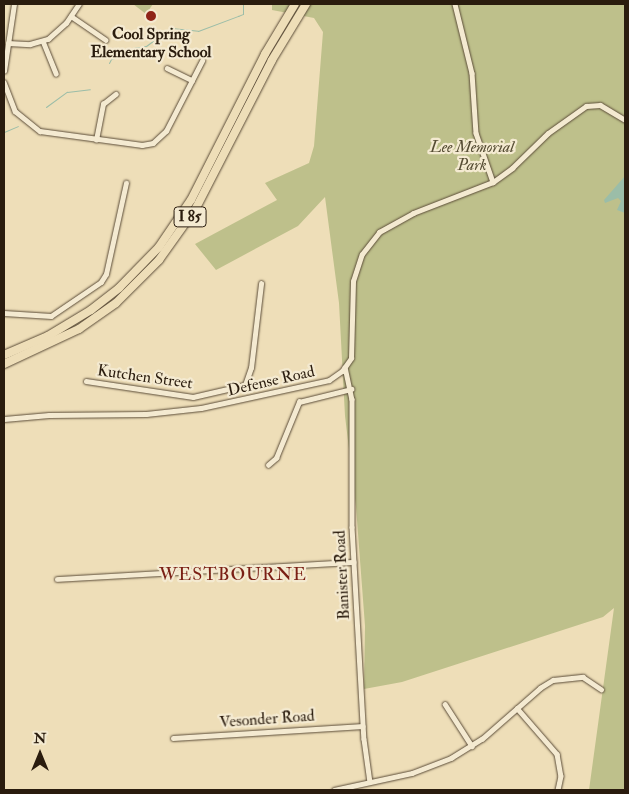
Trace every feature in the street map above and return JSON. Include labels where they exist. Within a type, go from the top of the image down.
[{"type":"highway","name":"I 85","points":[[4,355],[48,336],[92,310],[120,288],[159,246],[191,200],[265,54],[295,4]]},
{"type":"highway","name":"I 85","points":[[4,364],[42,349],[79,329],[116,303],[159,260],[196,208],[272,60],[306,4]]},
{"type":"street","points":[[4,71],[14,4]]},
{"type":"street","points":[[8,43],[30,44],[43,41],[61,28],[79,4]]},
{"type":"street","points":[[455,4],[471,66],[476,133],[493,182]]},
{"type":"street","points":[[71,16],[106,40]]},
{"type":"street","points":[[43,41],[56,73]]},
{"type":"street","points":[[4,82],[10,104],[32,127],[52,134],[142,145],[158,139],[170,124],[202,61]]},
{"type":"street","points":[[167,68],[192,80]]},
{"type":"street","points":[[96,140],[103,104],[116,94]]},
{"type":"street","points":[[345,367],[353,348],[353,280],[368,244],[396,221],[493,182],[508,172],[548,133],[583,108],[600,105],[625,120]]},
{"type":"street","points":[[4,313],[51,316],[101,282],[126,184]]},
{"type":"street","points":[[201,408],[200,397],[244,386],[249,381],[261,284]]},
{"type":"street","name":"Banister Road","points":[[345,367],[351,389],[354,562],[363,726],[370,782]]},
{"type":"street","name":"Defense Road","points":[[4,419],[49,415],[146,414],[201,408],[322,382],[345,367]]},
{"type":"street","name":"Kutchen Street","points":[[86,381],[200,397]]},
{"type":"street","points":[[268,466],[280,450],[296,405],[351,389]]},
{"type":"street","points":[[58,579],[354,562]]},
{"type":"street","points":[[334,790],[426,768],[472,746],[540,688],[561,678],[588,678],[601,689]]},
{"type":"street","points":[[445,704],[472,746]]},
{"type":"street","points":[[517,708],[556,754],[561,776],[558,790]]},
{"type":"street","name":"Vesonder Road","points":[[173,738],[363,726]]},
{"type":"green space","points":[[133,4],[153,4],[146,14]]},
{"type":"green space","name":"Lee Memorial Park","points":[[272,4],[625,4],[625,790],[589,790],[614,608],[603,617],[402,682],[364,689],[365,626],[356,507],[345,416],[339,303],[325,197],[298,226],[216,270],[195,244],[277,200],[265,183],[309,163],[314,146],[323,32],[314,18],[272,10]]},
{"type":"shaded area","points":[[625,176],[625,213],[617,210],[621,201],[618,198],[605,203],[604,200]]},
{"type":"waterway","points":[[109,63],[111,59],[126,55],[133,48],[146,46],[171,28],[198,31],[243,14],[243,4]]},
{"type":"waterway","points":[[46,107],[67,92],[90,89]]},
{"type":"waterway","points":[[4,132],[18,126]]},
{"type":"place","name":"Cool Spring Elementary School","points":[[151,16]]},
{"type":"district","name":"WESTBOURNE","points":[[233,575]]}]
